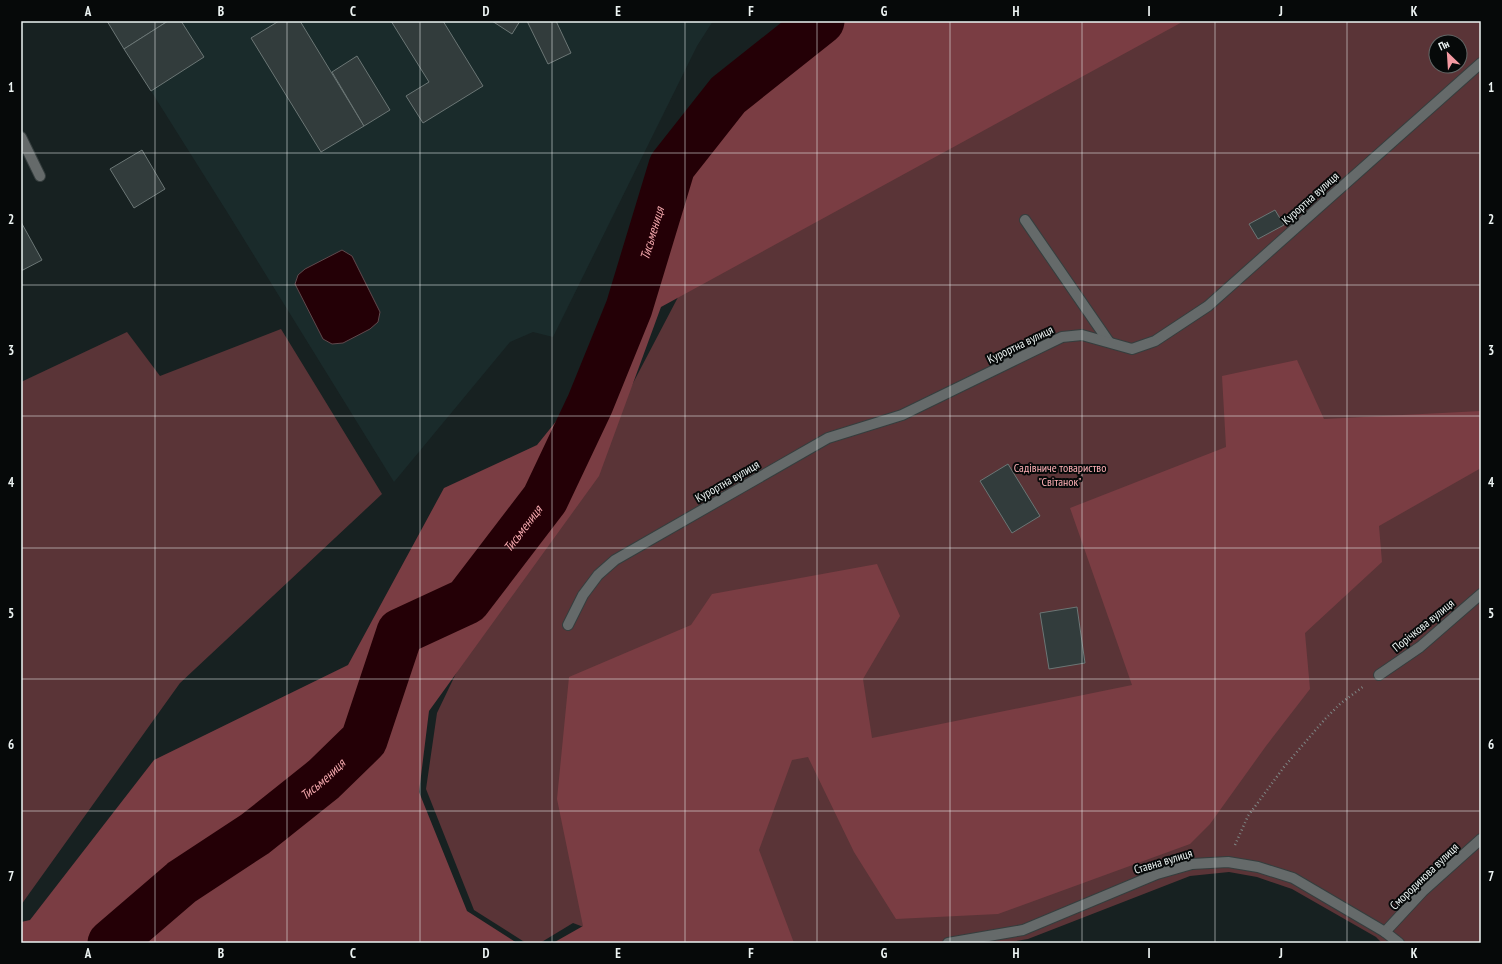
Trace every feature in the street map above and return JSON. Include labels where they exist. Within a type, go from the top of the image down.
[{"type":"lane","name":"Курортна вулиця","points":[[568,626],[583,595],[598,575],[615,560],[828,438],[902,415],[1062,337],[1082,335],[1132,349],[1154,341],[1208,306],[1481,64]]},
{"type":"lane","points":[[21,137],[40,176]]},
{"type":"lane","points":[[1025,220],[1109,342]]},
{"type":"lane","name":"Порічкова вулиця","points":[[1379,675],[1420,647],[1481,594]]},
{"type":"lane","name":"Смородинова вулиця","points":[[1386,932],[1423,891],[1481,839]]},
{"type":"lane","name":"Ставна вулиця","points":[[948,943],[1023,930],[1157,874],[1192,864],[1228,862],[1258,866],[1293,878],[1386,932],[1399,943]]},
{"type":"path","points":[[1228,862],[1248,816],[1284,766],[1330,714],[1379,675]]},
{"type":"shaded area","points":[[107,21],[713,21],[697,46],[553,337],[533,332],[510,342],[394,482]]},
{"type":"shaded area","points":[[841,21],[1184,21],[661,307],[599,476],[429,711],[419,792],[467,911],[517,943],[21,943],[21,922],[30,920],[154,760],[348,665],[444,488],[537,445],[641,316],[685,173],[736,101],[822,32]]},
{"type":"shaded area","points":[[342,250],[352,256],[380,312],[378,322],[370,329],[343,343],[332,344],[323,339],[295,284],[298,275],[305,269]]},
{"type":"shaded area","points":[[1297,360],[1324,419],[1481,411],[1481,468],[1379,526],[1382,562],[1305,633],[1310,689],[1266,746],[1210,824],[1190,844],[998,914],[896,919],[854,852],[808,757],[792,760],[759,850],[794,943],[553,943],[583,926],[557,799],[569,677],[691,625],[712,594],[877,564],[900,616],[863,679],[872,738],[1132,685],[1070,508],[1226,447],[1222,376]]},
{"type":"green space","name":"Садівниче товариство \"Світанок\"","points":[[1140,21],[1481,21],[1481,943],[1382,943],[1376,937],[1292,889],[1257,877],[1229,872],[1190,876],[1028,939],[1004,943],[626,943],[573,923],[540,943],[526,943],[474,910],[426,789],[437,713],[460,665],[566,511],[720,217]]},
{"type":"green space","points":[[281,329],[382,494],[180,683],[21,905],[21,382],[127,332],[160,376]]},
{"type":"building","points":[[107,21],[168,21],[124,49]]},
{"type":"building","points":[[168,21],[181,21],[204,57],[151,91],[124,49]]},
{"type":"building","points":[[279,21],[300,21],[364,126],[321,152],[251,38]]},
{"type":"building","points":[[391,21],[443,21],[483,86],[423,123],[406,96],[429,82]]},
{"type":"building","points":[[492,21],[520,21],[512,34]]},
{"type":"building","points":[[527,21],[556,21],[571,53],[548,64]]},
{"type":"building","points":[[357,56],[390,110],[364,126],[332,72]]},
{"type":"building","points":[[142,150],[165,189],[134,208],[110,169]]},
{"type":"building","points":[[1275,210],[1284,225],[1258,239],[1249,224]]},
{"type":"building","points":[[21,222],[42,260],[21,271]]},
{"type":"building","points":[[1008,464],[1040,516],[1012,533],[980,481]]},
{"type":"building","points":[[1077,607],[1085,663],[1049,669],[1040,613]]},
{"type":"waterway","name":"Тисьмениця","points":[[111,943],[182,882],[255,834],[324,779],[364,740],[400,632],[467,601],[545,499],[590,404],[629,308],[672,166],[728,95],[821,21]]}]
